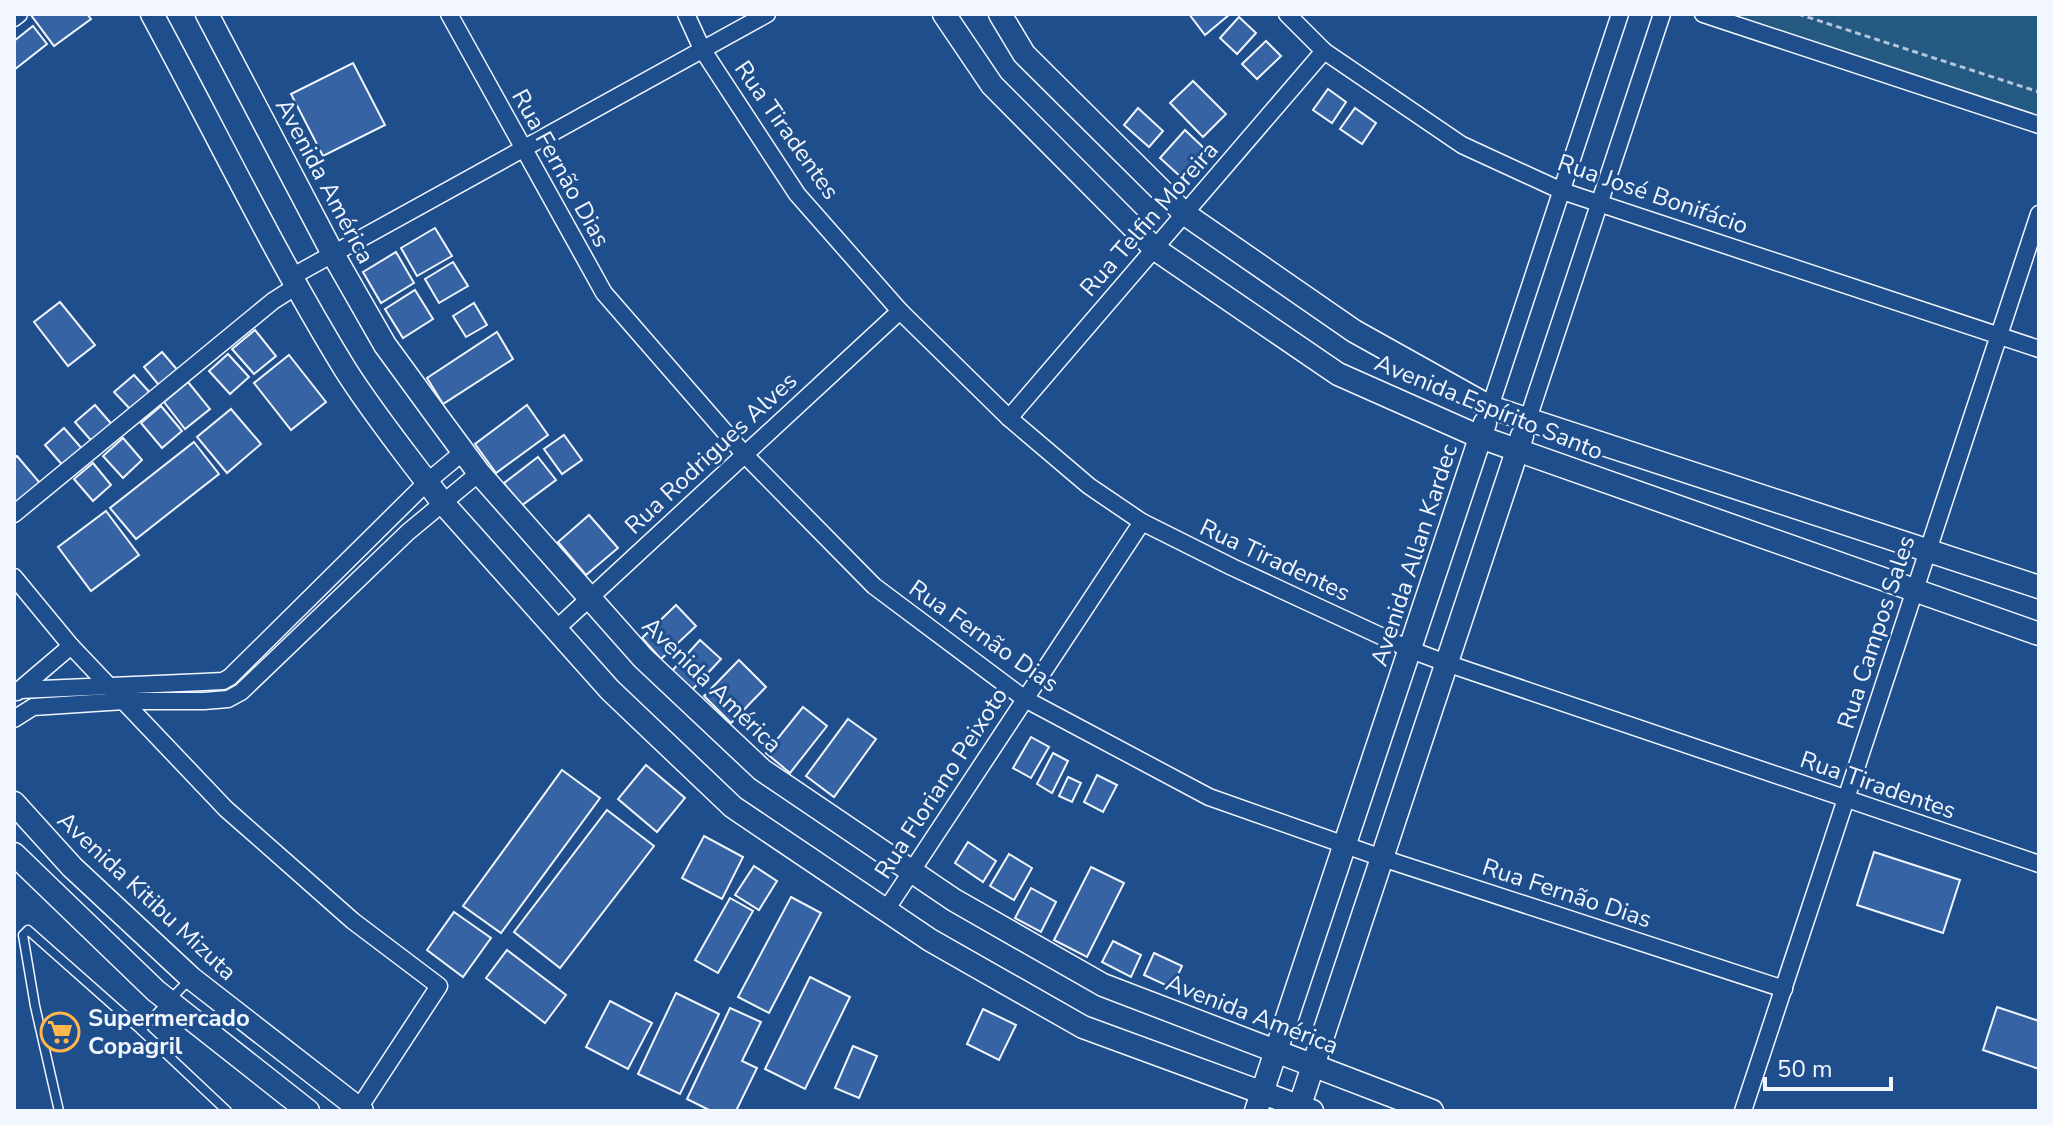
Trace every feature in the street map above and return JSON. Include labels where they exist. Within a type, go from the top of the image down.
[{"type":"main road","points":[[152,14],[346,370],[442,502],[610,690],[733,807],[930,940],[1083,1027],[1259,1102],[1303,1110],[1313,1065],[1528,419]]},
{"type":"main road","name":"Avenida América","points":[[207,14],[333,254],[385,345],[463,452],[643,658],[762,770],[954,900],[1103,985],[1432,1111]]},
{"type":"main road","name":"Avenida Espírito Santo","points":[[944,14],[992,85],[1155,249],[1338,374],[1480,437],[2039,634]]},
{"type":"main road","name":"Avenida Espírito Santo","points":[[1000,14],[1024,54],[1185,214],[1354,331],[1490,407],[2039,587]]},
{"type":"main road","name":"Avenida Allan Kardec","points":[[1259,1102],[1490,407]]},
{"type":"main road","name":"Avenida Kitibu Mizuta","points":[[14,803],[72,867],[191,978],[360,1110]]},
{"type":"main road","points":[[14,854],[169,1001],[308,1111]]},
{"type":"street","points":[[14,18],[19,14]]},
{"type":"street","name":"Rua Fernão Dias","points":[[449,14],[604,293],[745,455],[874,586],[1025,699],[1209,797],[1382,858],[1784,989]]},
{"type":"street","name":"Rua Tiradentes","points":[[686,14],[702,49],[797,194],[900,311],[1009,418],[1089,486],[1142,522],[1411,650],[1846,801],[2039,864]]},
{"type":"street","points":[[14,514],[295,280],[333,254],[767,14]]},
{"type":"street","name":"Rua José Bonifácio","points":[[1287,14],[1324,51],[1462,145],[1562,191],[2039,349]]},
{"type":"street","name":"Avenida Allan Kardec","points":[[1490,407],[1620,14]]},
{"type":"street","points":[[1528,419],[1662,14]]},
{"type":"street","points":[[1703,14],[2039,125]]},
{"type":"street","name":"Rua Telfin Moreira","points":[[1009,418],[1324,51]]},
{"type":"street","name":"Rua Campos Sales","points":[[1743,1111],[2039,214]]},
{"type":"street","name":"Rua Rodrigues Alves","points":[[555,630],[900,311]]},
{"type":"street","points":[[17,693],[108,685],[223,681],[427,482],[463,452]]},
{"type":"street","points":[[14,719],[33,707],[228,699],[241,692],[442,502],[479,473]]},
{"type":"street","name":"Rua Floriano Peixoto","points":[[886,910],[1142,522]]},
{"type":"street","points":[[14,577],[71,646],[226,809],[353,921],[439,986],[360,1110]]},
{"type":"street","points":[[17,693],[71,646]]},
{"type":"lane","points":[[59,1111],[23,935],[28,930],[227,1111]]},
{"type":"lane","points":[[141,1030],[191,978]]},
{"type":"path","points":[[1798,14],[2039,92]]},
{"type":"shaded area","points":[[1728,14],[2039,14],[2039,119]]},
{"type":"building","points":[[33,14],[87,14],[91,19],[54,46]]},
{"type":"building","points":[[1189,14],[1230,14],[1205,35]]},
{"type":"building","points":[[1239,17],[1256,33],[1237,54],[1220,38]]},
{"type":"building","points":[[33,26],[47,44],[14,70],[14,41]]},
{"type":"building","points":[[1266,41],[1281,56],[1257,79],[1242,64]]},
{"type":"building","points":[[353,63],[385,125],[323,156],[291,94]]},
{"type":"building","points":[[1193,81],[1226,114],[1203,137],[1170,103]]},
{"type":"building","points":[[1328,89],[1346,102],[1332,123],[1313,110]]},
{"type":"building","points":[[1138,108],[1163,131],[1149,147],[1124,125]]},
{"type":"building","points":[[1355,108],[1376,123],[1362,144],[1340,129]]},
{"type":"building","points":[[1185,130],[1206,150],[1181,177],[1160,158]]},
{"type":"building","points":[[435,228],[452,256],[417,276],[401,248]]},
{"type":"building","points":[[396,252],[414,283],[381,303],[363,272]]},
{"type":"building","points":[[453,262],[468,286],[439,303],[425,279]]},
{"type":"building","points":[[415,290],[433,319],[403,338],[385,309]]},
{"type":"building","points":[[60,302],[95,345],[68,366],[34,322]]},
{"type":"building","points":[[474,303],[487,325],[466,337],[453,316]]},
{"type":"building","points":[[255,330],[276,356],[254,374],[232,349]]},
{"type":"building","points":[[497,332],[513,359],[443,404],[427,378]]},
{"type":"building","points":[[162,352],[180,373],[162,389],[144,367]]},
{"type":"building","points":[[228,354],[249,377],[230,394],[209,371]]},
{"type":"building","points":[[289,355],[326,402],[291,430],[254,383]]},
{"type":"building","points":[[134,375],[152,395],[133,412],[114,392]]},
{"type":"building","points":[[188,382],[210,409],[185,429],[164,402]]},
{"type":"building","points":[[95,405],[115,428],[95,445],[75,422]]},
{"type":"building","points":[[527,405],[548,435],[496,473],[475,444]]},
{"type":"building","points":[[161,406],[182,431],[162,448],[141,423]]},
{"type":"building","points":[[231,409],[261,444],[227,473],[197,437]]},
{"type":"building","points":[[64,428],[84,451],[65,468],[45,445]]},
{"type":"building","points":[[564,435],[582,460],[562,474],[544,449]]},
{"type":"building","points":[[123,438],[142,460],[123,478],[103,456]]},
{"type":"building","points":[[194,442],[219,474],[136,539],[110,508]]},
{"type":"building","points":[[17,456],[40,483],[14,504],[14,459]]},
{"type":"building","points":[[538,457],[556,480],[521,506],[504,483]]},
{"type":"building","points":[[93,463],[111,485],[93,501],[74,479]]},
{"type":"building","points":[[106,511],[139,555],[91,591],[58,547]]},
{"type":"building","points":[[589,515],[618,548],[586,575],[558,542]]},
{"type":"building","points":[[676,605],[696,626],[661,659],[642,638]]},
{"type":"building","points":[[700,640],[721,659],[691,691],[671,672]]},
{"type":"building","points":[[739,660],[766,687],[731,723],[704,696]]},
{"type":"building","points":[[803,707],[827,726],[790,773],[766,753]]},
{"type":"building","points":[[848,719],[876,739],[834,797],[806,776]]},
{"type":"building","points":[[1031,737],[1049,747],[1031,778],[1013,768]]},
{"type":"building","points":[[1053,753],[1068,761],[1052,793],[1037,784]]},
{"type":"building","points":[[646,765],[685,798],[657,832],[618,799]]},
{"type":"building","points":[[562,770],[600,798],[501,933],[463,906]]},
{"type":"building","points":[[1097,775],[1117,785],[1103,812],[1084,802]]},
{"type":"building","points":[[1068,777],[1081,783],[1072,802],[1059,796]]},
{"type":"building","points":[[607,810],[654,846],[560,968],[514,932]]},
{"type":"building","points":[[704,836],[743,857],[722,899],[682,878]]},
{"type":"building","points":[[968,842],[996,861],[983,882],[955,863]]},
{"type":"building","points":[[1874,852],[1960,880],[1943,933],[1857,905]]},
{"type":"building","points":[[1009,854],[1032,868],[1014,900],[990,886]]},
{"type":"building","points":[[754,866],[777,881],[759,910],[735,895]]},
{"type":"building","points":[[1091,867],[1124,883],[1087,957],[1054,940]]},
{"type":"building","points":[[1031,888],[1056,902],[1041,932],[1015,918]]},
{"type":"building","points":[[791,897],[821,913],[769,1013],[738,997]]},
{"type":"building","points":[[730,898],[753,911],[718,973],[695,960]]},
{"type":"building","points":[[454,912],[491,938],[463,977],[427,950]]},
{"type":"building","points":[[1113,941],[1141,955],[1131,977],[1102,962]]},
{"type":"building","points":[[507,950],[566,995],[545,1023],[486,978]]},
{"type":"building","points":[[1154,953],[1182,966],[1172,988],[1144,975]]},
{"type":"building","points":[[810,977],[850,997],[805,1089],[765,1069]]},
{"type":"building","points":[[676,993],[719,1014],[680,1094],[638,1074]]},
{"type":"building","points":[[610,1001],[652,1023],[628,1069],[586,1047]]},
{"type":"building","points":[[1997,1007],[2039,1021],[2039,1069],[1983,1050]]},
{"type":"building","points":[[730,1008],[761,1022],[742,1061],[757,1068],[736,1111],[711,1111],[687,1099]]},
{"type":"building","points":[[983,1009],[1016,1025],[999,1060],[967,1044]]},
{"type":"building","points":[[853,1046],[877,1056],[859,1098],[835,1088]]},
{"type":"place","name":"Supermercado Copagril","points":[[60,1032]]}]
